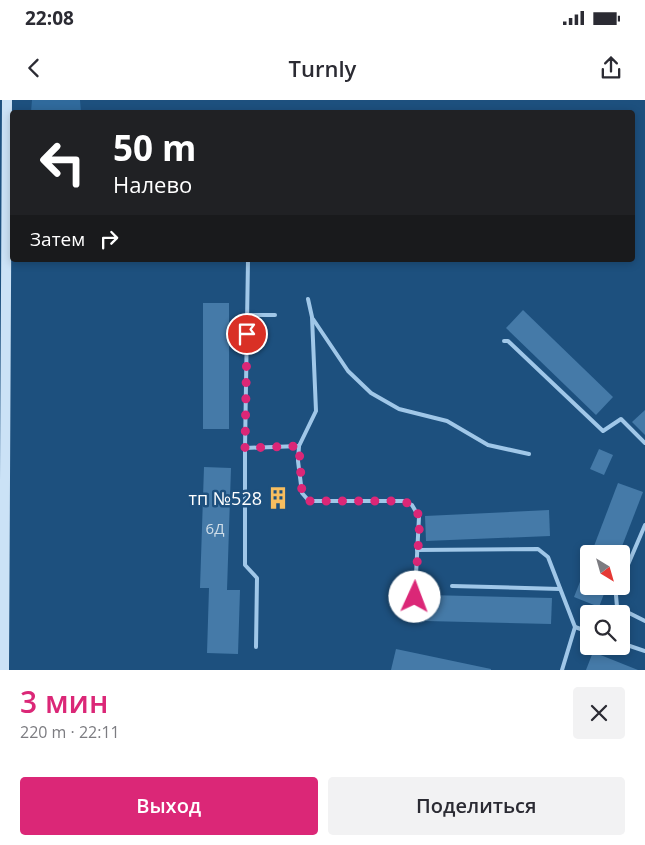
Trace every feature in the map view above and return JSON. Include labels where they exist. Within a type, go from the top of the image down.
[{"type":"main road","points":[[4,670],[6,599],[7,100]]},
{"type":"lane","points":[[248,262],[245,565],[257,578],[256,647]]},
{"type":"lane","points":[[308,299],[312,317],[316,411],[299,446],[302,493],[309,501],[403,501],[412,505],[420,517],[416,550],[414,612]]},
{"type":"lane","points":[[247,315],[274,315]]},
{"type":"lane","points":[[312,317],[348,371],[371,393],[399,409],[447,421],[488,444],[529,454]]},
{"type":"lane","points":[[504,341],[508,341],[523,354],[603,431],[621,419],[645,443]]},
{"type":"lane","points":[[245,448],[299,446]]},
{"type":"lane","points":[[630,560],[645,525]]},
{"type":"lane","points":[[416,550],[538,549],[548,557],[575,628],[562,670]]},
{"type":"lane","points":[[452,586],[560,589]]},
{"type":"lane","points":[[616,595],[617,606],[645,621]]},
{"type":"lane","points":[[575,628],[580,629]]},
{"type":"lane","points":[[630,646],[645,651]]},
{"type":"shaded area","points":[[32,100],[80,100],[81,110],[31,110]]},
{"type":"building","points":[[203,303],[229,303],[229,429],[203,429]]},
{"type":"building","points":[[523,310],[613,397],[596,415],[506,328]]},
{"type":"building","points":[[645,410],[645,435],[632,422]]},
{"type":"building","points":[[599,449],[613,455],[604,475],[590,469]]},
{"type":"building","points":[[204,467],[231,468],[227,590],[240,590],[238,654],[207,653],[209,588],[200,588]]},
{"type":"building","points":[[618,483],[643,492],[622,545],[594,545]]},
{"type":"building","name":"тп №528","points":[[272,489],[283,489],[283,507],[272,507]]},
{"type":"building","points":[[549,510],[550,536],[426,541],[425,516]]},
{"type":"building","points":[[580,582],[580,595],[604,595],[600,605],[594,605],[574,597]]},
{"type":"building","points":[[427,595],[552,598],[551,624],[426,621]]},
{"type":"building","points":[[396,649],[491,669],[491,670],[391,670]]},
{"type":"building","points":[[592,655],[600,655],[638,670],[586,670]]},
{"type":"place","name":"тп №528","points":[[278,498]]},
{"type":"route","points":[[247,334],[245,448],[299,446],[298,461],[302,493],[309,501],[403,501],[412,505],[420,517],[416,550],[415,597]]}]
